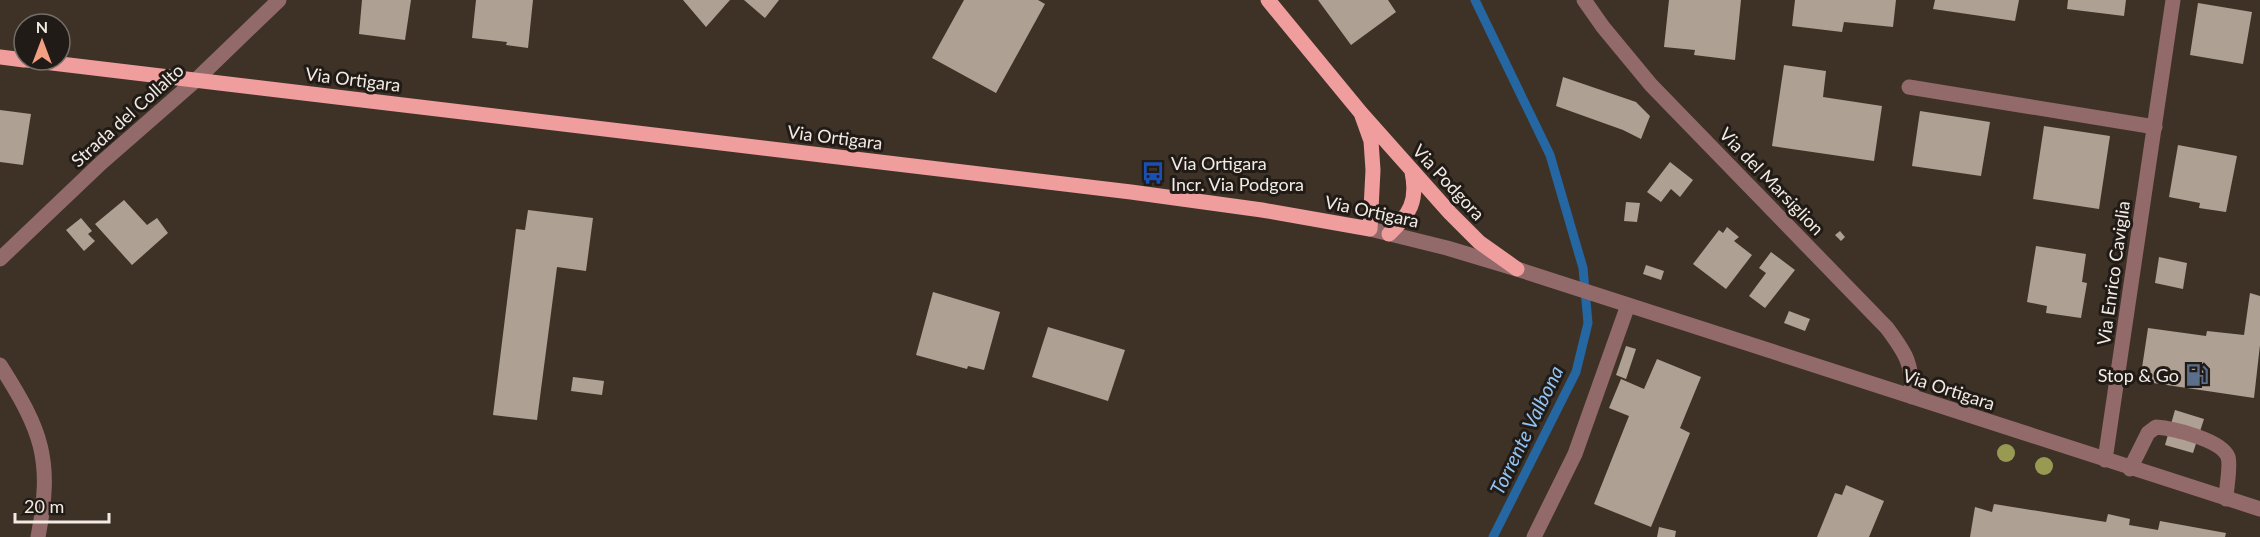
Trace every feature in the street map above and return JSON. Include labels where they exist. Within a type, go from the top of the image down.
[{"type":"main road","name":"Via Podgora","points":[[1268,0],[1413,172],[1479,242],[1517,269]]},
{"type":"main road","name":"Via Ortigara","points":[[72,65],[1131,192],[1262,210],[1370,229]]},
{"type":"main road","name":"Via Podgora","points":[[1361,113],[1371,141],[1373,170],[1370,229]]},
{"type":"main road","points":[[1389,234],[1403,221],[1410,209],[1415,186],[1413,172]]},
{"type":"street","name":"Strada del Collalto","points":[[0,259],[101,163],[196,80],[279,0]]},
{"type":"street","name":"Via del Marsiglion","points":[[1584,0],[1651,85],[1887,328],[1902,348],[1912,371],[1912,397]]},
{"type":"street","name":"Via Enrico Caviglia","points":[[2105,460],[2173,0]]},
{"type":"street","points":[[1909,87],[2155,127]]},
{"type":"street","name":"Via Ortigara","points":[[1370,229],[1447,248],[1517,269],[2130,469],[2226,499],[2260,507]]},
{"type":"street","points":[[1534,537],[1575,454],[1628,305]]},
{"type":"street","points":[[0,365],[23,402],[42,450],[46,477],[38,537]]},
{"type":"street","points":[[2130,469],[2148,433],[2156,427],[2170,428],[2198,437],[2223,450],[2228,457],[2226,499]]},
{"type":"building","points":[[362,0],[411,0],[405,40],[359,34]]},
{"type":"building","points":[[476,0],[533,0],[528,48],[506,45],[507,42],[472,38]]},
{"type":"building","points":[[683,0],[730,0],[706,27]]},
{"type":"building","points":[[744,0],[779,0],[765,18]]},
{"type":"building","points":[[964,0],[1038,0],[1045,4],[996,93],[932,58]]},
{"type":"building","points":[[1318,0],[1388,0],[1396,12],[1351,45]]},
{"type":"building","points":[[1669,0],[1741,0],[1735,60],[1694,55],[1695,50],[1664,47]]},
{"type":"building","points":[[1795,0],[1896,0],[1893,27],[1844,22],[1842,32],[1792,26]]},
{"type":"building","points":[[1935,0],[2019,0],[2015,21],[1933,9]]},
{"type":"building","points":[[2068,0],[2126,0],[2124,16],[2067,9]]},
{"type":"building","points":[[2198,3],[2252,12],[2243,64],[2190,55]]},
{"type":"building","points":[[1784,65],[1826,71],[1823,97],[1882,106],[1874,161],[1772,146]]},
{"type":"building","points":[[1563,77],[1636,102],[1650,116],[1641,139],[1623,130],[1556,106]]},
{"type":"building","points":[[0,110],[31,114],[23,165],[0,162]]},
{"type":"building","points":[[1920,111],[1990,122],[1981,176],[1912,166]]},
{"type":"building","points":[[2044,126],[2110,136],[2099,209],[2033,199]]},
{"type":"building","points":[[2178,145],[2237,156],[2226,212],[2199,208],[2200,203],[2169,197]]},
{"type":"building","points":[[1670,162],[1693,180],[1680,197],[1671,189],[1661,202],[1647,192]]},
{"type":"building","points":[[124,200],[147,225],[157,218],[168,233],[132,265],[95,224]]},
{"type":"building","points":[[1626,202],[1640,203],[1637,222],[1624,221]]},
{"type":"building","points":[[528,210],[593,218],[586,271],[557,267],[537,420],[493,415],[516,229],[525,230]]},
{"type":"building","points":[[81,218],[92,231],[88,234],[95,241],[84,251],[66,230]]},
{"type":"building","points":[[1727,227],[1739,237],[1734,241],[1752,255],[1726,289],[1693,264],[1719,230],[1723,233]]},
{"type":"building","points":[[1840,231],[1845,237],[1841,241],[1835,235]]},
{"type":"building","points":[[2036,246],[2086,254],[2082,282],[2087,283],[2081,318],[2046,313],[2047,306],[2027,302]]},
{"type":"building","points":[[1771,252],[1795,270],[1765,308],[1749,296],[1766,273],[1759,268]]},
{"type":"building","points":[[2159,257],[2187,263],[2183,289],[2155,283]]},
{"type":"building","points":[[1646,265],[1664,271],[1661,280],[1643,274]]},
{"type":"building","points":[[933,292],[1000,312],[984,370],[968,366],[967,369],[916,355]]},
{"type":"building","points":[[2250,293],[2260,296],[2260,345],[2254,398],[2140,381],[2148,328],[2206,336],[2207,331],[2244,335]]},
{"type":"building","points":[[1789,311],[1810,319],[1805,331],[1784,323]]},
{"type":"building","points":[[1048,327],[1125,350],[1108,401],[1032,377]]},
{"type":"building","points":[[1626,346],[1636,349],[1626,379],[1616,375]]},
{"type":"building","points":[[1657,359],[1701,377],[1680,428],[1690,433],[1651,527],[1594,504],[1629,416],[1609,408],[1621,379],[1644,389]]},
{"type":"building","points":[[573,377],[604,381],[602,395],[571,391]]},
{"type":"building","points":[[2175,410],[2204,419],[2193,453],[2165,445]]},
{"type":"building","points":[[1846,485],[1884,501],[1869,537],[1817,537],[1835,493],[1842,495]]},
{"type":"building","points":[[1994,504],[2106,522],[2108,514],[2130,519],[2129,525],[2158,530],[2160,521],[2226,533],[2225,537],[1970,537],[1975,507],[1992,512]]},
{"type":"building","points":[[1659,527],[1676,531],[1675,537],[1657,537]]},
{"type":"waterway","name":"Torrente Valbona","points":[[1475,0],[1550,155],[1583,268],[1588,323],[1576,372],[1493,537]]},
{"type":"place","name":"Via Ortigara Incr. Via Podgora","points":[[1153,173]]},
{"type":"place","name":"Stop & Go","points":[[2197,375]]}]
